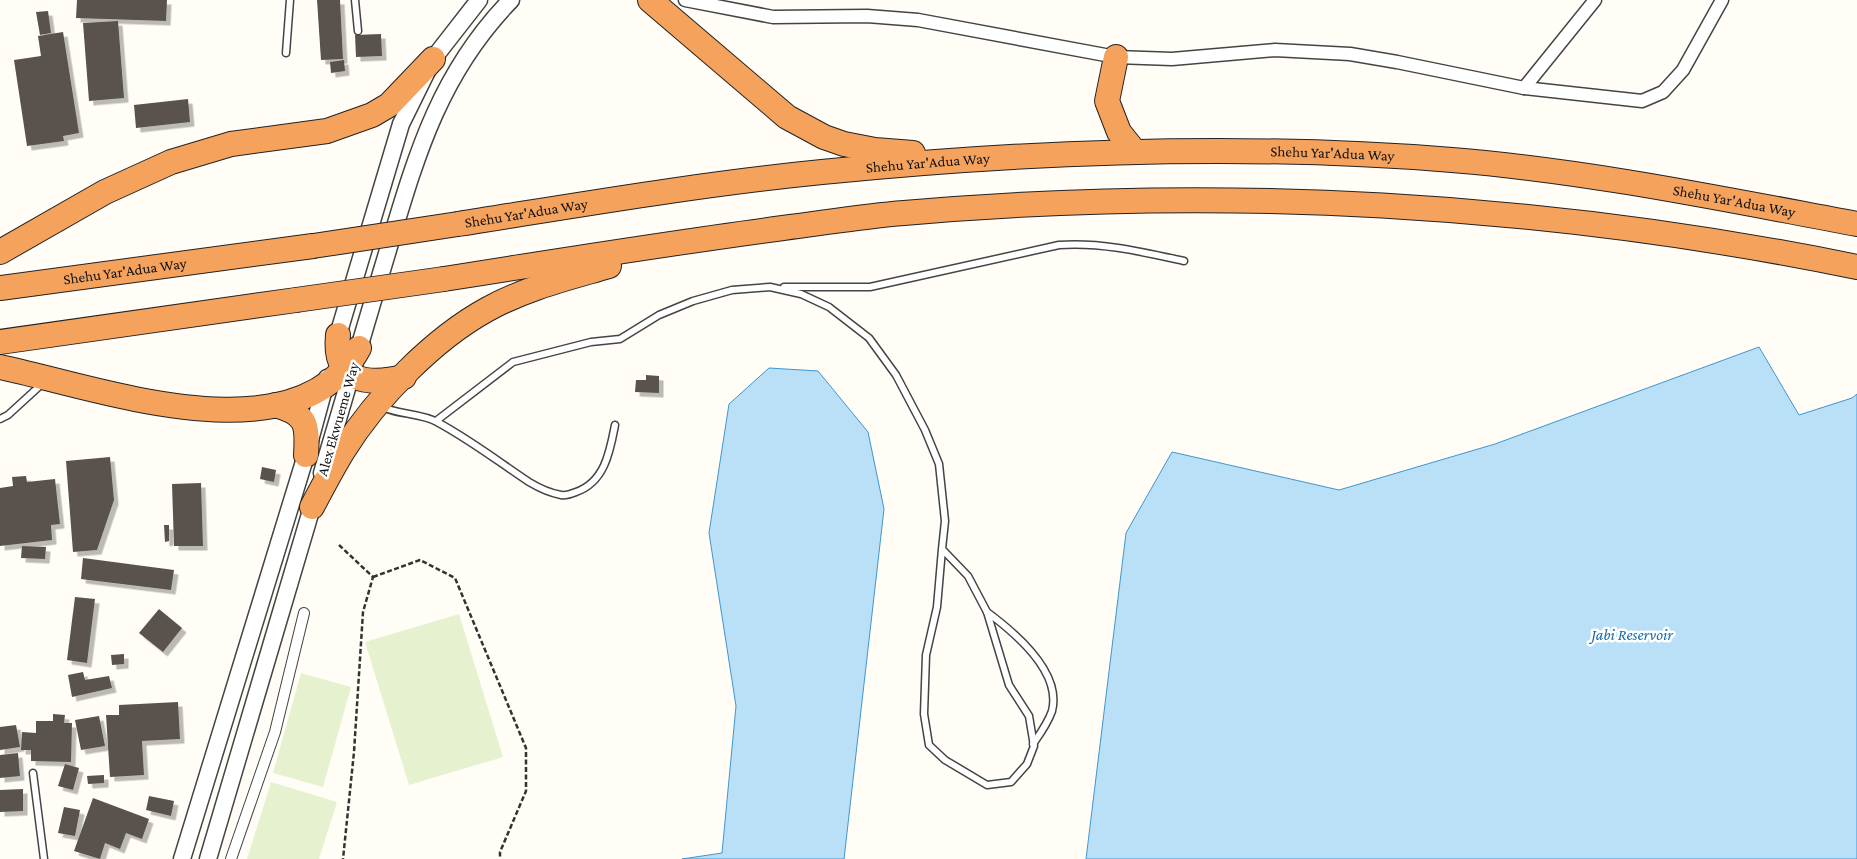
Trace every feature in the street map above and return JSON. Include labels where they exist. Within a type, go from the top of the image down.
[{"type":"highway","points":[[650,0],[771,106],[787,118],[824,137],[876,150],[1012,158]]},
{"type":"highway","points":[[1116,57],[1107,101],[1119,132],[1135,152]]},
{"type":"highway","points":[[0,252],[105,192],[171,162],[230,144],[327,131],[372,115],[389,105],[433,59]]},
{"type":"highway","name":"Shehu Yar'Adua Way","points":[[0,288],[313,246],[730,183],[824,172],[1012,158],[1135,152],[1261,151],[1454,160],[1663,188],[1857,224]]},
{"type":"highway","points":[[0,342],[444,279],[695,240],[901,213],[989,207],[1194,201],[1304,203],[1434,210],[1570,222],[1672,234],[1857,267]]},
{"type":"highway","points":[[312,507],[344,450],[379,403],[404,377],[462,324],[489,309],[556,281],[695,240]]},
{"type":"highway","points":[[338,335],[337,355],[348,372],[364,380],[377,381],[404,377]]},
{"type":"highway","points":[[0,367],[124,398],[178,407],[238,408],[275,405],[294,400],[325,387],[348,372],[359,348]]},
{"type":"highway","points":[[275,405],[297,412],[302,418],[307,434],[306,455]]},
{"type":"street","name":"Alex Ekwueme Way","points":[[182,859],[306,455],[338,335],[401,124],[433,59],[479,0]]},
{"type":"street","name":"Alex Ekwueme Way","points":[[359,348],[426,130],[456,69],[475,41],[511,0]]},
{"type":"street","points":[[685,0],[773,17],[867,16],[918,20],[1116,57],[1172,59],[1275,50],[1308,51],[1397,62],[1524,88],[1642,101],[1664,92],[1683,70],[1722,0]]},
{"type":"street","points":[[1524,88],[1595,0]]},
{"type":"street","name":"Alex Ekwueme Way","points":[[208,859],[312,507],[348,372]]},
{"type":"street","points":[[230,859],[274,732],[304,613]]},
{"type":"lane","points":[[286,53],[290,0]]},
{"type":"lane","points":[[355,0],[358,31]]},
{"type":"lane","points":[[436,421],[513,362],[591,342],[620,339],[659,315],[693,301],[732,290],[770,287],[870,287],[1059,245],[1078,244],[1129,249],[1184,261]]},
{"type":"lane","points":[[770,287],[801,294],[829,307],[869,338],[896,375],[925,430],[939,464],[945,521],[937,607],[926,655],[924,714],[929,745],[945,760],[987,784],[1010,782],[1027,764],[1033,744],[1048,722],[1053,708],[1050,682],[1026,644],[987,612]]},
{"type":"lane","points":[[0,419],[8,415],[48,378]]},
{"type":"lane","points":[[379,403],[389,410],[410,412],[436,421],[529,482],[544,490],[564,496],[580,491],[591,484],[605,466],[614,425]]},
{"type":"lane","points":[[942,549],[968,576],[987,612],[1010,685],[1029,716],[1033,744]]},
{"type":"lane","points":[[33,773],[44,859]]},
{"type":"path","points":[[339,545],[373,577]]},
{"type":"path","points":[[373,577],[420,560],[455,578],[474,619],[489,663],[526,748],[526,791],[500,852],[500,859]]},
{"type":"path","points":[[343,859],[354,752],[363,612],[373,577]]},
{"type":"green space","points":[[459,614],[503,757],[409,785],[365,642]]},
{"type":"green space","points":[[301,673],[351,687],[323,787],[273,773]]},
{"type":"green space","points":[[271,782],[337,802],[319,859],[247,859]]},
{"type":"water","name":"Jabi Reservoir","points":[[1759,347],[1799,415],[1852,398],[1857,394],[1857,859],[1086,859],[1126,533],[1172,452],[1339,490],[1495,444]]},
{"type":"water","points":[[769,368],[818,371],[868,432],[884,509],[844,859],[682,859],[722,853],[736,706],[709,533],[729,404]]},
{"type":"building","points":[[77,0],[167,0],[166,21],[76,18]]},
{"type":"building","points":[[317,0],[340,0],[343,59],[321,60]]},
{"type":"building","points":[[48,11],[51,33],[40,35],[36,12]]},
{"type":"building","points":[[118,21],[124,98],[89,101],[83,23]]},
{"type":"building","points":[[63,32],[79,133],[63,136],[64,141],[27,146],[14,60],[41,56],[38,36]]},
{"type":"building","points":[[381,34],[382,56],[356,57],[355,35]]},
{"type":"building","points":[[344,60],[345,71],[331,73],[330,62]]},
{"type":"building","points":[[188,99],[190,122],[136,128],[134,105]]},
{"type":"building","points":[[646,375],[659,376],[659,393],[635,392],[636,380],[646,380]]},
{"type":"building","points":[[110,457],[114,500],[97,550],[73,552],[66,461]]},
{"type":"building","points":[[262,467],[276,470],[274,482],[260,479]]},
{"type":"building","points":[[26,476],[27,482],[55,479],[60,524],[51,525],[52,540],[0,546],[0,488],[13,486],[12,477]]},
{"type":"building","points":[[201,483],[203,546],[174,546],[172,484]]},
{"type":"building","points":[[164,525],[169,525],[169,541],[165,542]]},
{"type":"building","points":[[22,546],[46,547],[45,559],[21,558]]},
{"type":"building","points":[[83,558],[174,570],[171,590],[81,579]]},
{"type":"building","points":[[75,597],[95,599],[87,663],[67,660]]},
{"type":"building","points":[[159,609],[182,628],[163,652],[139,633]]},
{"type":"building","points":[[124,654],[124,664],[112,665],[111,655]]},
{"type":"building","points":[[83,672],[85,680],[109,676],[112,688],[72,697],[68,675]]},
{"type":"building","points":[[178,702],[180,739],[142,741],[144,775],[110,777],[106,715],[119,715],[119,705]]},
{"type":"building","points":[[53,714],[65,715],[64,723],[72,723],[71,762],[31,761],[31,750],[21,750],[22,732],[36,733],[36,721],[53,721]]},
{"type":"building","points":[[99,716],[105,746],[81,750],[75,720]]},
{"type":"building","points":[[16,725],[20,747],[0,750],[0,727]]},
{"type":"building","points":[[18,753],[20,776],[0,778],[0,755]]},
{"type":"building","points":[[65,764],[79,768],[73,790],[58,786]]},
{"type":"building","points":[[104,775],[104,783],[88,784],[87,776]]},
{"type":"building","points":[[23,789],[23,811],[0,812],[0,790]]},
{"type":"building","points":[[149,796],[174,801],[171,816],[146,810]]},
{"type":"building","points":[[93,798],[149,819],[142,839],[126,833],[120,849],[105,843],[100,859],[74,851]]},
{"type":"building","points":[[64,807],[80,810],[75,836],[58,833]]}]
